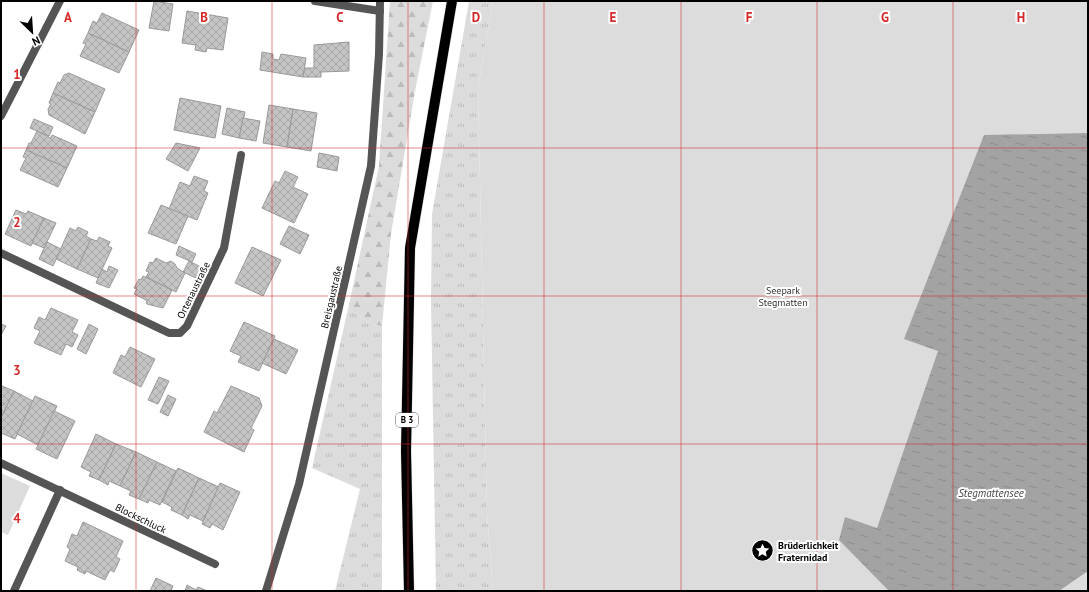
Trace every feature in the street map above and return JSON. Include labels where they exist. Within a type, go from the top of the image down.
[{"type":"main road","name":"B 3","points":[[409,591],[406,452],[410,248],[452,1]]},
{"type":"street","points":[[1,116],[60,1]]},
{"type":"street","points":[[315,1],[380,11]]},
{"type":"street","name":"Breisgaustraße","points":[[266,591],[299,484],[371,166],[379,54],[380,1]]},
{"type":"street","name":"Ortenaustraße","points":[[1,253],[169,333],[180,333],[187,326],[224,248],[241,155]]},
{"type":"street","name":"Blockschluck","points":[[1,463],[215,564]]},
{"type":"street","points":[[14,591],[60,490]]},
{"type":"green space","points":[[390,1],[433,1],[415,91],[391,234],[382,326],[372,324],[348,309],[379,166]]},
{"type":"green space","points":[[469,1],[493,1],[478,87],[487,513],[493,591],[436,591],[431,301],[432,214]]},
{"type":"green space","name":"Seepark Stegmatten","points":[[493,1],[1088,1],[1088,591],[493,591],[487,513],[478,87]]},
{"type":"green space","points":[[348,309],[372,324],[382,326],[382,591],[335,591],[360,489],[312,468]]},
{"type":"green space","points":[[1,473],[30,486],[8,535],[1,532]]},
{"type":"water","name":"Stegmattensee","points":[[1088,133],[1088,571],[1059,591],[889,591],[839,540],[845,517],[877,528],[938,351],[904,339],[984,135]]},
{"type":"building","points":[[154,1],[173,4],[169,31],[149,28]]},
{"type":"building","points":[[187,11],[228,18],[223,50],[207,48],[206,52],[195,50],[196,45],[182,43]]},
{"type":"building","points":[[102,13],[139,30],[129,52],[88,33],[93,21],[97,23]]},
{"type":"building","points":[[88,33],[129,52],[119,73],[80,56],[86,44],[83,43]]},
{"type":"building","points":[[349,42],[349,71],[321,72],[321,77],[303,77],[304,68],[314,68],[314,45]]},
{"type":"building","points":[[262,52],[273,54],[273,59],[279,60],[281,54],[306,58],[303,77],[260,70]]},
{"type":"building","points":[[69,73],[105,89],[95,112],[53,93],[58,82],[60,83],[64,75]]},
{"type":"building","points":[[53,93],[95,112],[85,134],[49,115],[48,109],[51,104],[49,103]]},
{"type":"building","points":[[180,98],[221,106],[215,138],[174,130]]},
{"type":"building","points":[[269,105],[293,109],[287,147],[263,143]]},
{"type":"building","points":[[227,108],[245,112],[239,138],[222,134]]},
{"type":"building","points":[[293,109],[317,113],[311,151],[287,147]]},
{"type":"building","points":[[243,118],[260,121],[256,141],[239,138]]},
{"type":"building","points":[[34,119],[53,127],[49,136],[30,128]]},
{"type":"building","points":[[37,131],[51,138],[52,135],[77,146],[67,168],[26,150]]},
{"type":"building","points":[[176,143],[200,148],[188,171],[166,159]]},
{"type":"building","points":[[26,150],[67,168],[58,187],[20,170],[26,158],[23,157]]},
{"type":"building","points":[[319,153],[339,157],[337,171],[317,167]]},
{"type":"building","points":[[285,171],[298,177],[293,187],[308,194],[294,223],[262,208],[275,181],[279,183]]},
{"type":"building","points":[[194,176],[208,181],[204,191],[208,193],[197,220],[169,209],[180,182],[190,186]]},
{"type":"building","points":[[161,205],[188,216],[176,244],[148,233]]},
{"type":"building","points":[[16,210],[26,214],[28,211],[44,218],[31,246],[5,234]]},
{"type":"building","points":[[44,218],[56,223],[44,248],[32,243]]},
{"type":"building","points":[[289,226],[309,235],[300,254],[280,244]]},
{"type":"building","points":[[78,227],[88,232],[86,236],[91,239],[77,269],[56,259],[70,228],[76,231]]},
{"type":"building","points":[[99,237],[110,242],[108,246],[112,248],[98,278],[77,269],[91,239],[97,241]]},
{"type":"building","points":[[47,242],[61,249],[53,266],[39,259]]},
{"type":"building","points":[[179,246],[196,254],[192,262],[176,255]]},
{"type":"building","points":[[252,247],[281,260],[263,296],[235,283]]},
{"type":"building","points":[[156,258],[166,263],[171,261],[177,268],[185,273],[176,292],[146,277],[149,272],[146,271],[150,262],[153,263]]},
{"type":"building","points":[[189,261],[203,268],[198,279],[183,272]]},
{"type":"building","points":[[109,266],[118,270],[109,288],[96,283],[102,269],[107,272]]},
{"type":"building","points":[[143,276],[172,290],[163,308],[147,304],[146,300],[134,294],[137,289],[134,288],[139,279],[141,280]]},
{"type":"building","points":[[51,308],[78,320],[72,332],[78,335],[72,347],[66,344],[61,355],[34,343],[40,331],[34,328],[39,317],[45,320]]},
{"type":"building","points":[[244,322],[275,336],[259,371],[238,362],[241,356],[230,351]]},
{"type":"building","points":[[1,324],[6,326],[1,335]]},
{"type":"building","points":[[89,324],[98,329],[86,354],[77,349]]},
{"type":"building","points":[[274,339],[298,350],[286,374],[262,363]]},
{"type":"building","points":[[130,347],[155,359],[141,387],[113,373],[121,355],[125,357]]},
{"type":"building","points":[[159,377],[169,381],[158,404],[148,400]]},
{"type":"building","points":[[2,386],[14,391],[1,418],[1,387]]},
{"type":"building","points":[[231,386],[259,398],[262,406],[251,428],[254,430],[244,452],[204,432],[214,411],[217,413]]},
{"type":"building","points":[[14,391],[33,401],[15,439],[1,433],[1,418]]},
{"type":"building","points":[[168,395],[176,399],[168,416],[160,412]]},
{"type":"building","points":[[35,396],[57,406],[38,445],[17,434]]},
{"type":"building","points":[[54,411],[75,421],[57,459],[36,449]]},
{"type":"building","points":[[96,434],[116,444],[99,480],[89,476],[91,472],[81,467]]},
{"type":"building","points":[[116,444],[136,452],[120,486],[109,481],[108,485],[99,480]]},
{"type":"building","points":[[136,452],[157,462],[139,499],[129,495],[131,491],[120,486]]},
{"type":"building","points":[[157,462],[176,471],[160,505],[149,500],[148,503],[139,499]]},
{"type":"building","points":[[178,468],[199,478],[182,515],[171,510],[172,507],[162,502]]},
{"type":"building","points":[[199,478],[219,487],[203,521],[190,515],[188,519],[182,515]]},
{"type":"building","points":[[220,483],[240,492],[223,530],[212,524],[210,528],[202,524]]},
{"type":"building","points":[[83,522],[123,541],[116,557],[120,559],[114,572],[110,570],[105,580],[86,571],[85,574],[77,570],[78,567],[65,561],[70,549],[67,547],[72,534],[77,536]]},
{"type":"building","points":[[156,578],[173,586],[171,591],[150,591]]},
{"type":"building","points":[[187,585],[196,590],[198,587],[207,591],[185,591]]},
{"type":"place","name":"Brüderlichkeit Fraternidad","points":[[763,551]]}]
